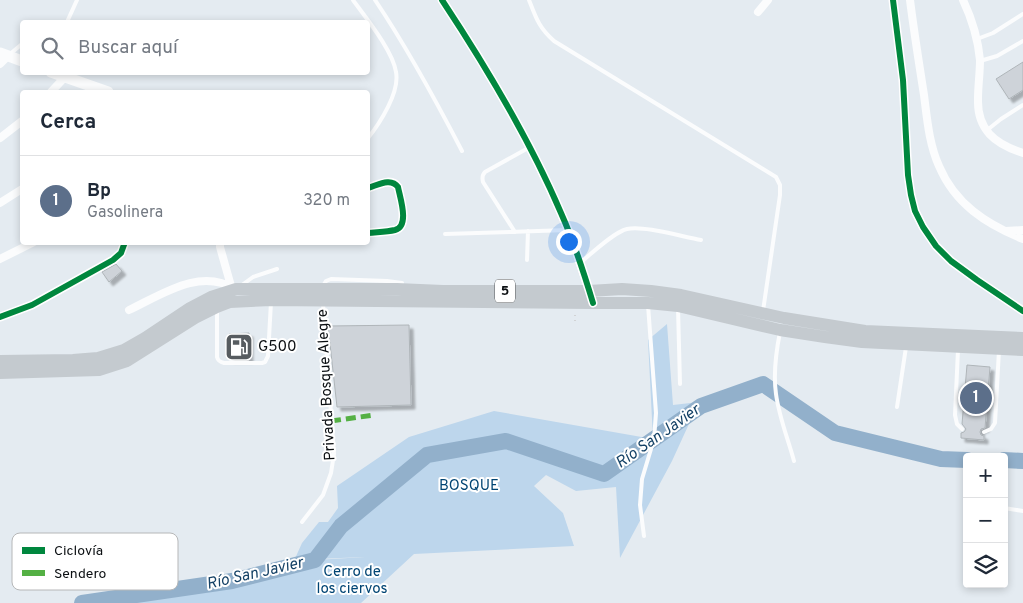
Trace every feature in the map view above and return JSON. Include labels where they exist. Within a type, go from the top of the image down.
[{"type":"main road","name":"5","points":[[0,361],[98,358],[124,350],[190,308],[234,288],[323,294],[593,303],[648,303],[678,306],[780,330],[862,342],[907,344],[959,341]]},
{"type":"main road","name":"5","points":[[0,373],[100,370],[127,361],[196,318],[230,302],[397,289],[650,290],[828,326],[999,344],[1023,350]]},
{"type":"main road","name":"5","points":[[999,344],[1023,338]]},
{"type":"street","points":[[442,0],[484,65],[530,147],[568,230],[593,303]]},
{"type":"street","points":[[758,12],[768,0]]},
{"type":"street","points":[[893,0],[903,80],[908,174],[915,211],[936,246],[951,261],[1023,311]]},
{"type":"street","points":[[910,0],[928,125],[938,165],[948,184],[974,212],[990,224],[1023,239]]},
{"type":"street","points":[[963,0],[969,12],[977,39],[980,61],[978,110],[981,121],[992,138],[1011,149],[1023,153]]},
{"type":"street","points":[[3,58],[20,61]]},
{"type":"street","points":[[58,75],[102,90]]},
{"type":"street","points":[[53,90],[64,78]]},
{"type":"street","points":[[0,138],[20,123]]},
{"type":"street","points":[[370,187],[388,182],[396,184],[403,218],[403,224],[400,228],[370,233]]},
{"type":"street","points":[[0,202],[20,190]]},
{"type":"street","points":[[1004,231],[1023,230]]},
{"type":"street","points":[[0,259],[28,245]]},
{"type":"street","points":[[0,317],[32,305],[113,260],[121,253],[124,245]]},
{"type":"street","points":[[220,245],[234,288]]},
{"type":"street","points":[[129,310],[183,284],[200,281],[216,282],[234,288]]},
{"type":"lane","points":[[68,20],[77,0]]},
{"type":"lane","points":[[353,0],[367,20]]},
{"type":"lane","points":[[375,0],[397,32],[431,91],[462,151]]},
{"type":"lane","points":[[529,0],[544,32],[554,41],[776,177],[780,185],[780,194],[763,314]]},
{"type":"lane","points":[[977,39],[993,33],[1023,14]]},
{"type":"lane","points":[[370,25],[388,51],[396,73],[394,95],[370,135]]},
{"type":"lane","points":[[980,61],[997,56],[1023,41]]},
{"type":"lane","points":[[3,58],[20,45]]},
{"type":"lane","points":[[986,131],[1023,105]]},
{"type":"lane","points":[[515,232],[483,182],[482,175],[530,147]]},
{"type":"lane","points":[[580,263],[615,235],[626,229],[639,228],[701,240]]},
{"type":"lane","points":[[445,234],[568,230]]},
{"type":"lane","points":[[527,260],[528,231]]},
{"type":"lane","points":[[234,288],[253,277],[277,269]]},
{"type":"lane","points":[[621,303],[622,289]]},
{"type":"lane","name":"Privada Bosque Alegre","points":[[302,522],[323,495],[331,473],[334,454],[323,294]]},
{"type":"lane","points":[[217,307],[218,360],[224,363],[265,362],[268,356],[271,300]]},
{"type":"lane","points":[[644,536],[640,505],[642,479],[654,439],[656,413],[648,303]]},
{"type":"lane","points":[[678,306],[680,384]]},
{"type":"lane","points":[[780,330],[776,352],[776,392],[779,412],[794,461]]},
{"type":"lane","points":[[959,341],[955,415],[957,424],[962,429]]},
{"type":"lane","points":[[897,407],[907,344]]},
{"type":"lane","points":[[984,432],[991,429],[995,423],[999,344]]},
{"type":"lane","points":[[1008,509],[1023,511]]},
{"type":"green space","name":"BOSQUE","points":[[667,324],[673,405],[699,402],[672,461],[620,558],[616,487],[576,491],[546,475],[534,486],[563,513],[574,546],[414,554],[361,603],[82,603],[232,581],[315,560],[365,557],[316,559],[293,563],[302,543],[319,522],[328,522],[338,508],[337,486],[409,437],[494,411],[653,439],[648,340]]},
{"type":"building","points":[[1023,62],[1023,90],[1009,99],[996,79]]},
{"type":"building","points":[[116,264],[122,271],[109,282],[102,272]]},
{"type":"building","points":[[409,325],[411,405],[337,407],[328,326]]},
{"type":"building","name":"G500","points":[[249,333],[249,359],[230,359],[229,334]]},
{"type":"building","points":[[967,365],[990,367],[985,428],[981,429],[980,432],[984,436],[984,440],[961,438],[961,433],[966,429],[962,424]]},
{"type":"waterway","name":"Río San Javier","points":[[178,589],[232,581],[315,560],[341,526],[427,455],[506,441],[604,474],[701,406],[763,384],[835,433],[941,459],[963,460]]},
{"type":"waterway","name":"Río San Javier","points":[[1008,460],[1023,461]]},
{"type":"waterway","name":"Río San Javier","points":[[82,603],[171,590]]},
{"type":"marked path","points":[[331,421],[374,415]]},
{"type":"cycle path","points":[[442,0],[491,78],[549,185],[570,235],[593,303]]},
{"type":"cycle path","points":[[893,0],[903,80],[908,175],[915,211],[936,246],[951,261],[1023,311]]},
{"type":"cycle path","points":[[370,187],[388,182],[395,184],[398,187],[403,211],[400,227],[385,232],[370,233]]},
{"type":"cycle path","points":[[0,317],[32,305],[113,260],[121,253],[124,245]]},
{"type":"place","name":"G500","points":[[239,347]]},
{"type":"place","name":"Bp","points":[[976,398]]},
{"type":"park label","name":"Cerro de los ciervos","points":[[352,580]]}]
